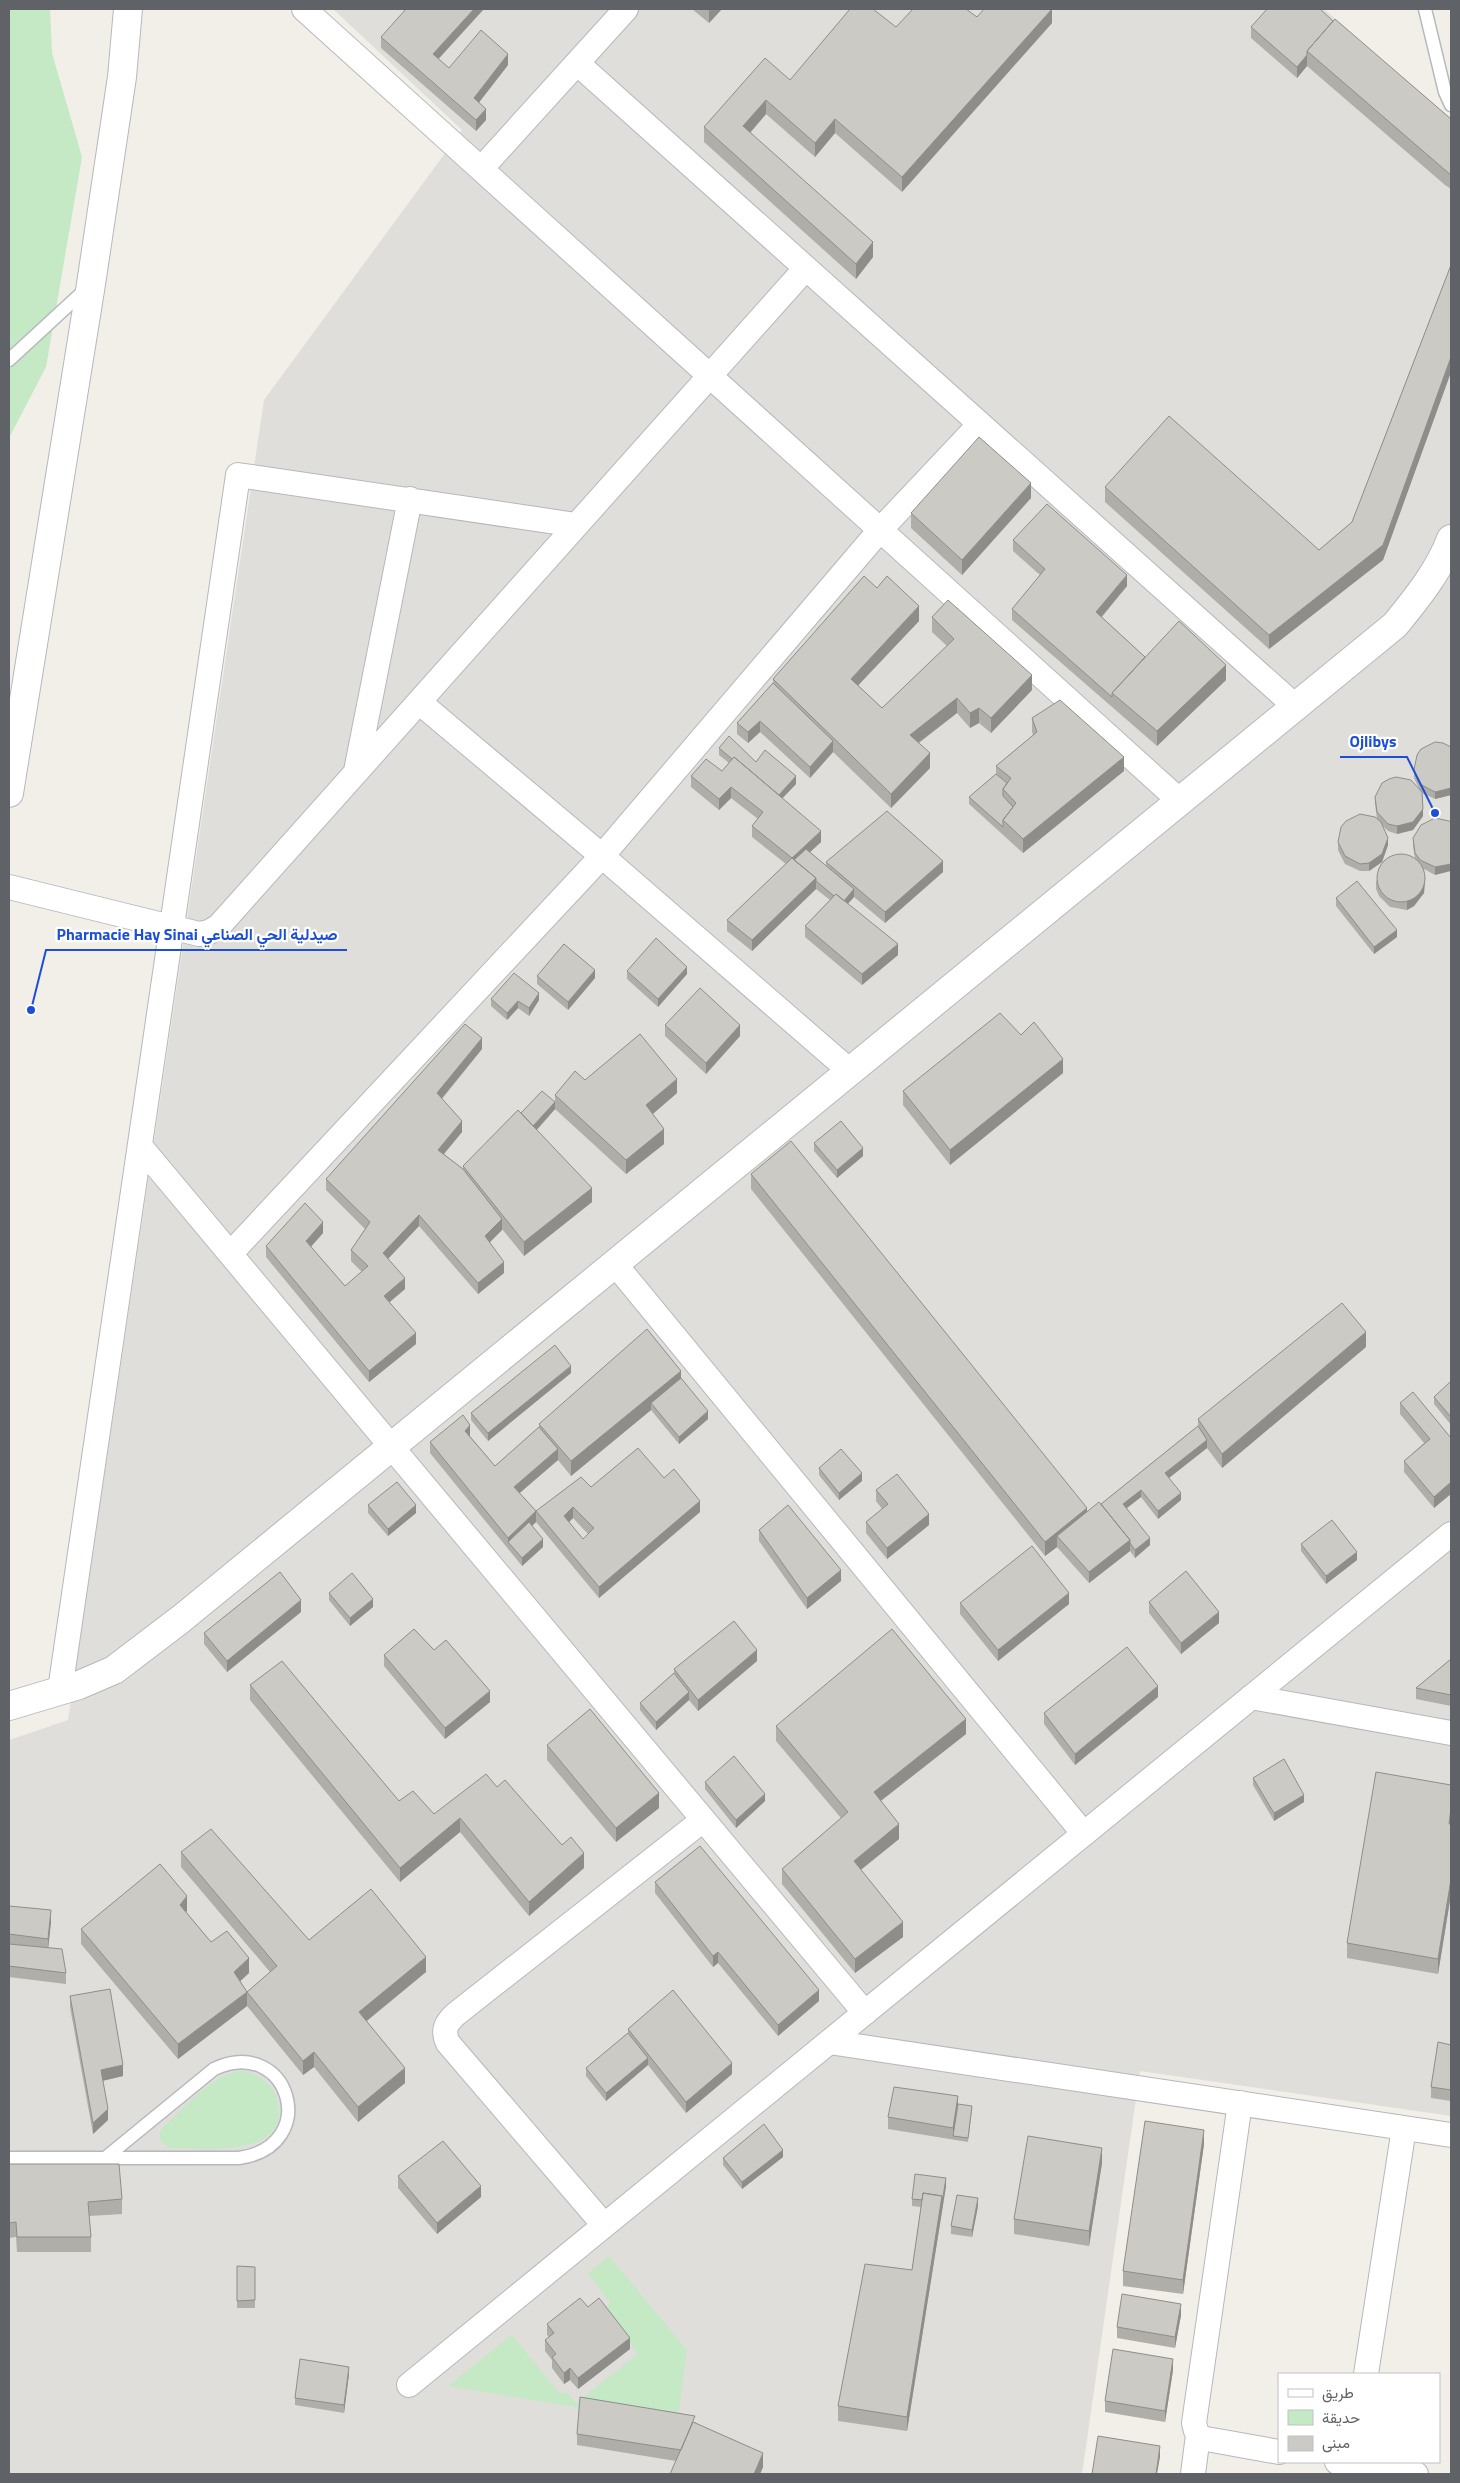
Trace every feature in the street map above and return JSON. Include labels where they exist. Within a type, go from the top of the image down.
[{"type":"street","points":[[9,793],[91,284],[122,77],[128,9]]},
{"type":"street","points":[[304,9],[1180,801]]},
{"type":"street","points":[[481,169],[626,9]]},
{"type":"street","points":[[577,63],[1296,707]]},
{"type":"street","points":[[9,887],[199,934],[209,932],[219,926],[806,268]]},
{"type":"street","points":[[231,1254],[602,856],[880,530],[980,424]]},
{"type":"street","points":[[60,1690],[238,475],[576,525]]},
{"type":"street","points":[[355,773],[410,499]]},
{"type":"street","points":[[9,1706],[79,1685],[114,1670],[180,1620],[1396,625],[1422,592],[1445,555],[1451,539]]},
{"type":"street","points":[[419,702],[602,856],[850,1072]]},
{"type":"street","points":[[140,1146],[865,2013]]},
{"type":"street","points":[[615,1264],[1084,1834]]},
{"type":"street","points":[[409,2384],[1451,1534]]},
{"type":"street","points":[[1251,1697],[1451,1733]]},
{"type":"street","points":[[604,2225],[448,2043],[444,2032],[446,2026],[456,2014],[704,1820]]},
{"type":"street","points":[[829,2042],[1451,2135]]},
{"type":"street","points":[[1193,2474],[1198,2435],[1194,2423],[1195,2414],[1240,2103]]},
{"type":"street","points":[[1366,2373],[1404,2128]]},
{"type":"street","points":[[1198,2435],[1201,2438],[1222,2443],[1278,2452]]},
{"type":"street","points":[[1348,2463],[1416,2474]]},
{"type":"lane","points":[[1425,9],[1445,92],[1451,106]]},
{"type":"lane","points":[[9,360],[53,322],[91,284]]},
{"type":"lane","points":[[9,2158],[104,2159],[239,2158],[254,2156],[268,2149],[280,2138],[287,2124],[289,2108],[286,2093],[278,2079],[268,2069],[255,2063],[241,2061],[227,2063],[214,2069],[104,2159]]},
{"type":"shaded area","points":[[333,9],[1324,9],[1451,120],[1451,2116],[1140,2071],[1082,2474],[9,2474],[9,1740],[68,1720],[264,400],[462,130]]},
{"type":"green space","points":[[9,9],[50,9],[52,53],[82,157],[46,367],[9,438]]},
{"type":"green space","points":[[245,2071],[265,2081],[275,2094],[278,2119],[272,2132],[259,2141],[242,2146],[223,2148],[171,2148],[162,2142],[160,2134],[163,2127],[200,2092],[222,2077]]},
{"type":"green space","points":[[609,2256],[687,2350],[677,2424],[448,2386],[512,2335],[560,2394],[565,2391],[576,2403],[638,2354],[605,2308],[610,2303],[588,2273]]},
{"type":"building","points":[[406,9],[474,9],[433,54],[449,68],[481,30],[508,54],[474,98],[486,109],[476,120],[381,37]]},
{"type":"building","points":[[850,9],[873,9],[896,27],[913,9],[966,9],[977,17],[984,9],[1052,9],[902,177],[835,119],[815,143],[766,100],[743,126],[873,242],[856,264],[704,127],[765,58],[790,80]]},
{"type":"building","points":[[1267,9],[1320,9],[1333,21],[1307,51],[1307,55],[1297,67],[1251,27]]},
{"type":"building","points":[[1335,19],[1451,119],[1451,175],[1307,51]]},
{"type":"building","points":[[1451,265],[1451,357],[1383,545],[1269,635],[1105,487],[1169,416],[1319,550],[1352,522]]},
{"type":"building","points":[[979,437],[1031,483],[962,560],[911,513]]},
{"type":"building","points":[[1047,504],[1127,575],[1096,612],[1145,657],[1112,693],[1112,697],[1012,609],[1045,569],[1013,540]]},
{"type":"building","points":[[864,576],[877,588],[887,576],[919,606],[851,679],[882,708],[954,639],[932,617],[948,600],[1032,675],[991,718],[979,708],[970,713],[957,698],[910,735],[930,753],[891,794],[773,679]]},
{"type":"building","points":[[1179,621],[1226,665],[1157,731],[1112,693]]},
{"type":"building","points":[[773,683],[833,741],[810,767],[760,721],[748,732],[737,723]]},
{"type":"building","points":[[1060,700],[1124,757],[1023,839],[1003,820],[1016,803],[1003,789],[1011,778],[996,766],[1037,732],[1032,718]]},
{"type":"building","points":[[729,736],[756,762],[765,750],[796,776],[779,795],[734,757],[732,759],[719,748]]},
{"type":"building","points":[[1435,742],[1451,747],[1451,788],[1435,792],[1420,784],[1414,770],[1417,755],[1421,749]]},
{"type":"building","points":[[734,757],[821,831],[792,858],[752,826],[763,812],[731,787],[719,799],[691,776],[706,759],[722,771]]},
{"type":"building","points":[[996,774],[1007,783],[1003,789],[1003,796],[1013,807],[1003,820],[1003,827],[969,797]]},
{"type":"building","points":[[1396,777],[1411,780],[1422,792],[1423,809],[1413,822],[1397,826],[1388,824],[1377,812],[1375,797],[1382,783]]},
{"type":"building","points":[[887,811],[943,861],[885,912],[826,862]]},
{"type":"building","points":[[1360,814],[1375,817],[1381,822],[1388,838],[1382,854],[1369,863],[1360,864],[1345,856],[1338,842],[1341,827],[1346,821]]},
{"type":"building","points":[[1435,818],[1451,822],[1451,864],[1435,867],[1420,860],[1415,853],[1413,838],[1421,825]]},
{"type":"building","points":[[806,849],[854,889],[844,901],[836,894],[834,896],[794,860]]},
{"type":"building","points":[[1396,854],[1406,854],[1418,861],[1425,873],[1425,883],[1418,895],[1406,902],[1396,902],[1388,898],[1381,891],[1377,883],[1377,873],[1381,865],[1388,858]]},
{"type":"building","points":[[792,858],[816,878],[752,940],[727,920]]},
{"type":"building","points":[[1357,881],[1397,930],[1374,947],[1336,898]]},
{"type":"building","points":[[836,894],[898,944],[862,974],[805,926]]},
{"type":"building","points":[[656,938],[687,967],[658,999],[627,971]]},
{"type":"building","points":[[564,944],[595,970],[568,1002],[537,976]]},
{"type":"building","points":[[514,973],[539,993],[529,1008],[518,1001],[507,1013],[491,999]]},
{"type":"building","points":[[700,988],[740,1025],[706,1063],[665,1025]]},
{"type":"building","points":[[1000,1013],[1021,1035],[1034,1022],[1063,1059],[950,1150],[903,1091]]},
{"type":"building","points":[[465,1024],[482,1038],[437,1093],[462,1121],[438,1150],[463,1169],[502,1219],[485,1236],[504,1262],[478,1283],[419,1215],[383,1253],[405,1278],[384,1296],[416,1333],[369,1371],[266,1246],[305,1203],[323,1222],[306,1241],[345,1286],[368,1266],[351,1250],[370,1222],[326,1179]]},
{"type":"building","points":[[640,1034],[677,1079],[646,1105],[664,1129],[626,1160],[555,1095],[575,1071],[585,1080]]},
{"type":"building","points":[[542,1091],[555,1102],[533,1126],[521,1113]]},
{"type":"building","points":[[518,1110],[592,1188],[524,1242],[463,1166]]},
{"type":"building","points":[[841,1121],[863,1148],[837,1170],[814,1143]]},
{"type":"building","points":[[791,1141],[1087,1508],[1045,1542],[751,1174]]},
{"type":"building","points":[[1342,1303],[1366,1332],[1222,1454],[1198,1419]]},
{"type":"building","points":[[647,1329],[681,1371],[571,1461],[539,1424]]},
{"type":"building","points":[[555,1345],[571,1366],[488,1433],[471,1413]]},
{"type":"building","points":[[681,1378],[708,1411],[679,1437],[651,1403]]},
{"type":"building","points":[[1451,1383],[1451,1417],[1434,1397]]},
{"type":"building","points":[[1413,1392],[1451,1438],[1451,1482],[1434,1497],[1404,1461],[1430,1439],[1400,1403]]},
{"type":"building","points":[[463,1415],[470,1425],[465,1431],[495,1466],[539,1427],[558,1449],[514,1487],[536,1511],[508,1538],[430,1442]]},
{"type":"building","points":[[1198,1426],[1207,1440],[1165,1473],[1181,1493],[1158,1511],[1141,1490],[1123,1504],[1150,1538],[1135,1550],[1130,1540],[1101,1504]]},
{"type":"building","points":[[638,1448],[664,1478],[674,1469],[700,1501],[599,1587],[536,1511],[581,1477],[591,1487]],"holes":[[[573,1507],[594,1528],[583,1539],[564,1516]]]},
{"type":"building","points":[[841,1449],[862,1473],[839,1493],[819,1468]]},
{"type":"building","points":[[897,1474],[929,1514],[887,1548],[866,1522],[888,1504],[876,1490]]},
{"type":"building","points":[[397,1482],[416,1505],[388,1529],[368,1505]]},
{"type":"building","points":[[1099,1502],[1130,1540],[1089,1572],[1057,1536]]},
{"type":"building","points":[[788,1505],[841,1570],[807,1598],[759,1530]]},
{"type":"building","points":[[1332,1520],[1357,1552],[1326,1576],[1301,1544]]},
{"type":"building","points":[[529,1522],[543,1539],[522,1558],[508,1542]]},
{"type":"building","points":[[1032,1546],[1069,1593],[998,1650],[960,1603]]},
{"type":"building","points":[[1186,1571],[1219,1612],[1181,1643],[1149,1602]]},
{"type":"building","points":[[280,1572],[301,1600],[227,1661],[204,1633]]},
{"type":"building","points":[[352,1573],[373,1599],[350,1618],[329,1593]]},
{"type":"building","points":[[734,1621],[757,1650],[698,1700],[674,1669]]},
{"type":"building","points":[[414,1629],[434,1650],[446,1640],[490,1691],[445,1728],[384,1655]]},
{"type":"building","points":[[892,1629],[966,1719],[874,1792],[899,1824],[854,1861],[903,1922],[855,1959],[782,1869],[848,1812],[776,1726]]},
{"type":"building","points":[[1127,1647],[1158,1686],[1075,1754],[1044,1713]]},
{"type":"building","points":[[1451,1659],[1451,1695],[1416,1688]]},
{"type":"building","points":[[282,1661],[399,1801],[413,1791],[434,1814],[486,1774],[497,1787],[505,1780],[562,1845],[571,1837],[584,1853],[529,1902],[460,1818],[400,1868],[250,1685]]},
{"type":"building","points":[[674,1673],[689,1692],[656,1722],[640,1703]]},
{"type":"building","points":[[590,1709],[659,1793],[616,1828],[547,1745]]},
{"type":"building","points":[[734,1756],[765,1794],[736,1820],[705,1782]]},
{"type":"building","points":[[1284,1759],[1304,1795],[1274,1813],[1253,1778]]},
{"type":"building","points":[[1376,1772],[1451,1785],[1449,1824],[1451,1824],[1451,1879],[1438,1959],[1347,1943]]},
{"type":"building","points":[[211,1829],[309,1940],[371,1889],[426,1957],[359,2012],[405,2068],[358,2107],[314,2052],[303,2061],[247,1992],[277,1966],[181,1852]]},
{"type":"building","points":[[700,1846],[819,1990],[778,2025],[718,1952],[713,1956],[655,1882]]},
{"type":"building","points":[[160,1864],[187,1896],[180,1905],[211,1942],[227,1931],[249,1958],[234,1972],[247,1992],[178,2044],[81,1929]]},
{"type":"building","points":[[9,1906],[51,1910],[48,1939],[9,1934]]},
{"type":"building","points":[[9,1944],[62,1949],[66,1973],[9,1966]]},
{"type":"building","points":[[110,1989],[123,2065],[101,2070],[108,2109],[93,2123],[70,1996]]},
{"type":"building","points":[[673,1990],[732,2063],[686,2102],[628,2029]]},
{"type":"building","points":[[628,2033],[648,2058],[606,2093],[586,2068]]},
{"type":"building","points":[[1438,2042],[1451,2045],[1451,2090],[1431,2087]]},
{"type":"building","points":[[894,2087],[958,2096],[953,2128],[888,2117]]},
{"type":"building","points":[[958,2104],[972,2106],[968,2138],[953,2136]]},
{"type":"building","points":[[1145,2121],[1204,2130],[1183,2280],[1123,2271]]},
{"type":"building","points":[[764,2124],[783,2150],[742,2182],[723,2158]]},
{"type":"building","points":[[1028,2136],[1102,2148],[1089,2231],[1014,2219]]},
{"type":"building","points":[[443,2141],[481,2186],[437,2223],[398,2176]]},
{"type":"building","points":[[9,2164],[119,2164],[122,2199],[88,2202],[91,2237],[17,2237],[16,2222],[9,2223]]},
{"type":"building","points":[[915,2174],[946,2178],[942,2203],[942,2196],[923,2193],[922,2200],[912,2199]]},
{"type":"building","points":[[923,2193],[942,2196],[907,2417],[838,2406],[865,2264],[912,2270]]},
{"type":"building","points":[[957,2195],[978,2198],[972,2230],[951,2226]]},
{"type":"building","points":[[237,2266],[255,2267],[255,2300],[237,2301]]},
{"type":"building","points":[[1122,2294],[1181,2304],[1175,2337],[1117,2327]]},
{"type":"building","points":[[580,2298],[588,2307],[599,2298],[630,2338],[578,2378],[570,2368],[564,2373],[552,2357],[556,2354],[545,2340],[554,2333],[547,2324]]},
{"type":"building","points":[[1113,2349],[1173,2359],[1165,2411],[1105,2401]]},
{"type":"building","points":[[300,2359],[349,2367],[344,2405],[295,2398]]},
{"type":"building","points":[[580,2397],[695,2416],[681,2450],[577,2434]]},
{"type":"building","points":[[693,2422],[763,2453],[754,2474],[670,2474]]},
{"type":"building","points":[[1098,2436],[1160,2446],[1156,2474],[1092,2474]]},
{"type":"place","name":"Ojlibys","points":[[1435,813]]},
{"type":"place","name":"Pharmacie Hay Sinai صيدلية الحي الصناعي","points":[[31,1010]]}]
